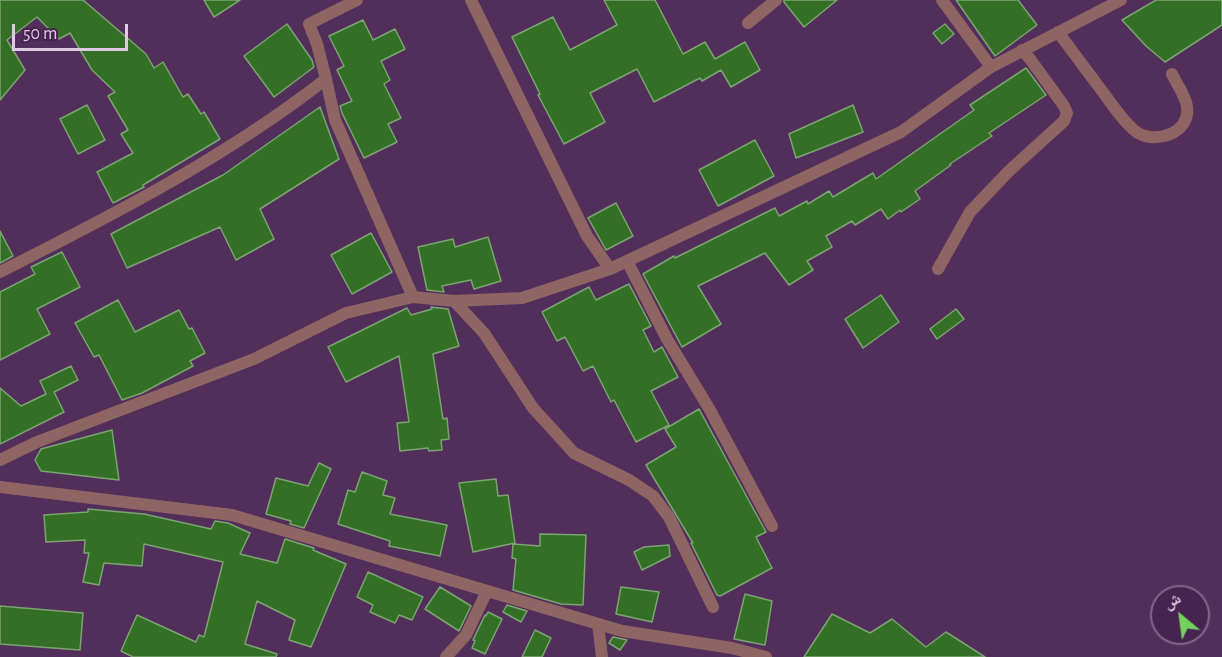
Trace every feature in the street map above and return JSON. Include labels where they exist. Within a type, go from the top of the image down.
[{"type":"street","points":[[357,0],[309,24],[317,44],[335,120],[413,297]]},
{"type":"street","points":[[471,0],[587,236],[610,269]]},
{"type":"street","points":[[748,23],[776,0]]},
{"type":"street","points":[[942,0],[991,67]]},
{"type":"street","points":[[0,460],[37,442],[254,359],[346,313],[413,297],[454,301],[522,298],[610,269],[901,132],[991,67],[1121,0]]},
{"type":"street","points":[[1058,32],[1119,114],[1144,137],[1157,139],[1170,134],[1180,127],[1187,117],[1188,105],[1172,74]]},
{"type":"street","points":[[938,269],[970,212],[1009,171],[1064,121],[1066,113],[1064,106],[1022,50]]},
{"type":"street","points":[[0,272],[88,228],[187,172],[260,128],[326,80]]},
{"type":"street","points":[[627,261],[772,526]]},
{"type":"street","points":[[454,301],[484,333],[533,408],[574,453],[629,480],[652,496],[669,517],[713,607]]},
{"type":"street","points":[[0,487],[232,515],[622,631],[732,648],[766,657]]},
{"type":"street","points":[[446,657],[466,634],[487,591]]},
{"type":"street","points":[[598,624],[602,657]]},
{"type":"building","points":[[0,0],[83,0],[146,54],[154,68],[163,62],[183,97],[188,94],[201,114],[204,112],[220,139],[143,185],[144,187],[113,203],[97,172],[133,153],[121,134],[128,130],[108,96],[115,92],[92,70],[70,33],[59,39],[37,17],[7,40],[25,70],[0,100]]},
{"type":"building","points":[[204,0],[240,0],[214,17]]},
{"type":"building","points":[[604,0],[655,0],[683,54],[705,42],[715,59],[745,42],[760,70],[731,87],[721,70],[702,81],[700,78],[654,102],[637,69],[590,93],[605,122],[564,144],[538,95],[540,94],[512,37],[553,17],[570,50],[617,25]]},
{"type":"building","points":[[784,0],[837,0],[804,27]]},
{"type":"building","points":[[956,0],[1018,0],[1037,25],[995,56]]},
{"type":"building","points":[[1156,0],[1222,0],[1222,25],[1165,62],[1146,46],[1122,20]]},
{"type":"building","points":[[363,20],[373,40],[395,29],[405,49],[381,61],[390,80],[384,84],[401,118],[388,124],[397,142],[364,158],[342,113],[340,106],[352,101],[337,70],[344,66],[329,36]]},
{"type":"building","points":[[287,24],[312,60],[314,67],[274,97],[244,56]]},
{"type":"building","points":[[945,24],[954,34],[942,44],[933,33]]},
{"type":"building","points":[[1026,68],[1046,95],[989,133],[992,136],[915,191],[920,199],[901,212],[900,210],[888,219],[881,209],[855,225],[852,221],[826,236],[832,247],[807,261],[813,270],[789,285],[765,253],[698,286],[721,324],[682,347],[643,274],[674,256],[675,258],[775,208],[779,216],[807,201],[808,204],[829,191],[833,197],[873,173],[876,179],[974,110],[970,105]]},
{"type":"building","points":[[87,105],[105,140],[78,154],[60,119]]},
{"type":"building","points":[[853,105],[863,132],[796,158],[789,134]]},
{"type":"building","points":[[320,107],[339,159],[260,209],[274,239],[236,260],[220,227],[127,268],[111,234],[223,175]]},
{"type":"building","points":[[755,140],[774,176],[718,206],[699,170]]},
{"type":"building","points":[[616,203],[633,236],[606,250],[588,218]]},
{"type":"building","points":[[0,231],[13,256],[0,263]]},
{"type":"building","points":[[371,233],[392,272],[352,294],[331,255]]},
{"type":"building","points":[[488,237],[501,281],[474,289],[471,280],[442,286],[444,292],[427,290],[418,247],[453,239],[455,247]]},
{"type":"building","points":[[62,252],[80,287],[37,309],[50,334],[0,360],[0,292],[35,274],[31,267]]},
{"type":"building","points":[[629,284],[651,326],[643,330],[654,352],[662,347],[678,377],[651,391],[669,425],[636,442],[614,400],[611,402],[593,366],[583,371],[565,337],[557,341],[542,312],[589,287],[596,300]]},
{"type":"building","points":[[881,295],[899,322],[863,348],[845,319]]},
{"type":"building","points":[[118,300],[135,332],[179,310],[189,329],[192,328],[205,353],[190,361],[193,366],[142,393],[122,400],[99,355],[94,357],[75,323]]},
{"type":"building","points":[[431,307],[448,309],[459,346],[433,354],[443,419],[447,418],[449,439],[441,440],[442,450],[429,451],[428,448],[400,451],[397,423],[409,422],[399,356],[346,382],[328,347],[407,308],[411,315],[432,309]]},
{"type":"building","points":[[956,309],[964,319],[937,339],[930,329]]},
{"type":"building","points":[[71,366],[78,380],[54,392],[64,412],[0,444],[0,388],[21,406],[46,394],[40,381]]},
{"type":"building","points":[[699,409],[766,532],[756,537],[772,568],[720,596],[717,595],[691,543],[693,543],[646,465],[676,447],[665,429]]},
{"type":"building","points":[[112,430],[119,480],[41,471],[35,460],[41,449]]},
{"type":"building","points":[[319,463],[331,469],[304,528],[290,524],[291,521],[266,514],[276,478],[308,486]]},
{"type":"building","points":[[362,472],[387,481],[383,495],[395,498],[390,514],[447,525],[440,556],[389,546],[390,541],[338,524],[348,490],[355,492]]},
{"type":"building","points":[[496,479],[498,496],[508,495],[515,543],[473,552],[459,483]]},
{"type":"building","points":[[88,509],[144,514],[211,529],[215,521],[228,523],[250,533],[240,554],[277,563],[285,539],[314,548],[313,550],[346,564],[311,647],[289,640],[295,620],[257,601],[245,644],[277,654],[276,657],[133,657],[121,651],[137,615],[196,642],[199,635],[204,637],[223,562],[144,544],[142,566],[104,563],[99,585],[83,582],[89,553],[84,553],[85,540],[46,542],[44,515],[88,512]]},
{"type":"building","points":[[540,534],[586,535],[583,605],[561,604],[513,590],[516,559],[512,558],[513,544],[540,546]]},
{"type":"building","points":[[669,545],[670,556],[642,570],[634,552],[644,547]]},
{"type":"building","points":[[368,572],[423,597],[412,620],[399,615],[395,623],[370,612],[373,605],[357,597]]},
{"type":"building","points":[[440,587],[471,606],[459,631],[425,609]]},
{"type":"building","points":[[621,587],[659,592],[652,622],[616,614]]},
{"type":"building","points":[[745,594],[772,601],[765,645],[734,639]]},
{"type":"building","points":[[507,605],[527,611],[521,622],[503,612]]},
{"type":"building","points":[[0,606],[83,613],[80,650],[0,644]]},
{"type":"building","points":[[488,612],[502,619],[485,654],[472,648],[475,641],[473,640]]},
{"type":"building","points":[[832,614],[870,633],[892,619],[926,647],[946,632],[985,657],[804,657]]},
{"type":"building","points":[[535,630],[551,638],[542,657],[522,657]]},
{"type":"building","points":[[613,637],[627,640],[620,650],[609,643]]}]
